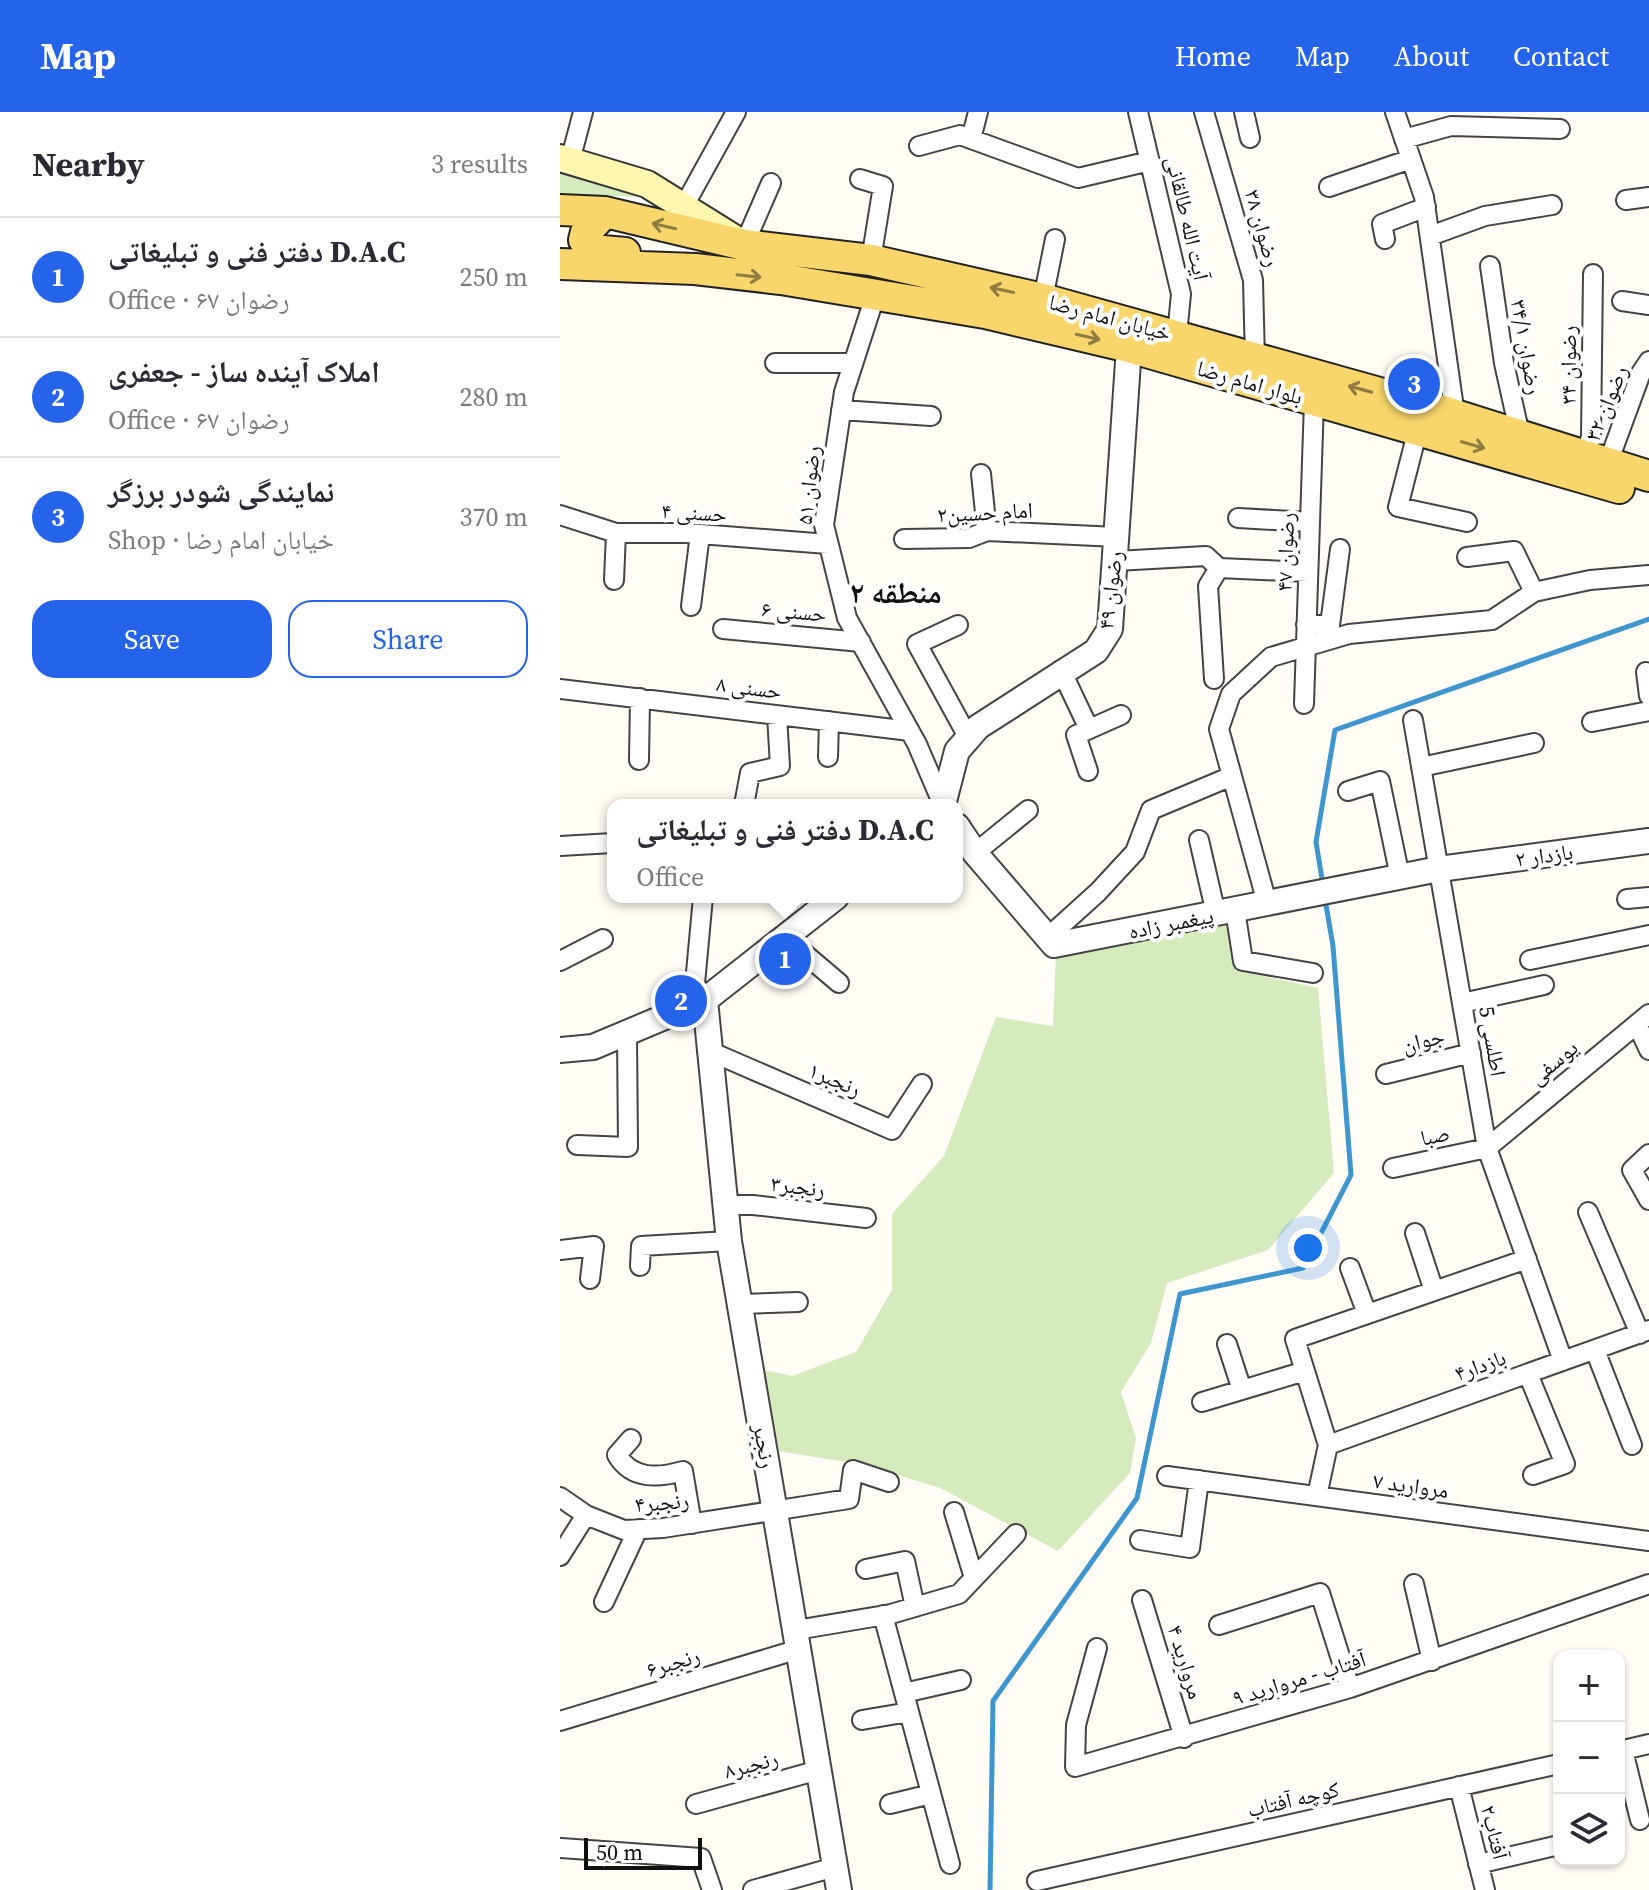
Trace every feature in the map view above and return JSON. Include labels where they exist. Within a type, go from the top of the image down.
[{"type":"main road","points":[[565,160],[647,184],[744,245]]},
{"type":"main road","name":"خیابان امام رضا","points":[[560,210],[605,212],[744,245],[871,260],[1043,299],[1455,415],[1649,476]]},
{"type":"main road","points":[[605,212],[586,232],[587,247],[668,260],[695,269]]},
{"type":"main road","name":"بلوار امام رضا","points":[[560,264],[695,269],[876,293],[985,313],[1129,347],[1649,497]]},
{"type":"street","points":[[565,160],[583,112]]},
{"type":"street","points":[[684,206],[736,112]]},
{"type":"street","points":[[971,139],[978,112]]},
{"type":"street","name":"آیت الله طالقانی","points":[[1138,112],[1181,294],[1177,335]]},
{"type":"street","name":"رضوان ۳۸","points":[[1204,112],[1253,280],[1255,361]]},
{"type":"street","points":[[1244,112],[1250,138]]},
{"type":"street","points":[[1395,112],[1426,207],[1455,415]]},
{"type":"street","points":[[1404,139],[1451,126],[1560,129]]},
{"type":"street","points":[[919,146],[960,135],[1078,178],[1150,161]]},
{"type":"street","points":[[1329,187],[1411,159]]},
{"type":"street","points":[[860,179],[883,186],[871,260]]},
{"type":"street","points":[[744,245],[771,183]]},
{"type":"street","points":[[1626,200],[1649,197]]},
{"type":"street","points":[[1430,236],[1485,216],[1552,205]]},
{"type":"street","points":[[1385,239],[1382,224],[1426,207]]},
{"type":"street","points":[[1043,299],[1055,239]]},
{"type":"street","name":"رضوان ۳۴/۱","points":[[1490,266],[1504,363],[1520,435]]},
{"type":"street","name":"رضوان ۳۴","points":[[1593,274],[1591,437],[1596,460]]},
{"type":"street","name":"رضوان ۵۱","points":[[876,293],[841,410],[824,525],[847,618],[910,731],[940,799]]},
{"type":"street","points":[[1622,301],[1649,305]]},
{"type":"street","name":"رضوان ۴۹","points":[[944,799],[952,765],[968,737],[1061,670],[1096,651],[1110,629],[1129,347]]},
{"type":"street","name":"رضوان ۳۲","points":[[1596,460],[1649,361]]},
{"type":"street","points":[[775,363],[853,363]]},
{"type":"street","name":"رضوان ۴۷","points":[[1304,704],[1314,401]]},
{"type":"street","points":[[841,410],[931,416]]},
{"type":"street","points":[[1418,429],[1398,507],[1467,522]]},
{"type":"street","points":[[981,474],[987,531]]},
{"type":"street","name":"حسنی ۴","points":[[560,515],[616,533],[700,534],[828,544]]},
{"type":"street","points":[[1238,518],[1310,522]]},
{"type":"street","name":"امام حسین۲","points":[[904,539],[969,538],[987,531],[1116,549],[1206,556],[1219,568],[1308,572]]},
{"type":"street","points":[[614,580],[616,533]]},
{"type":"street","points":[[691,606],[700,534]]},
{"type":"street","points":[[1306,625],[1330,625],[1340,549]]},
{"type":"street","points":[[1467,557],[1514,551],[1534,592]]},
{"type":"street","points":[[1214,679],[1208,586],[1219,568]]},
{"type":"street","points":[[1267,903],[1219,729],[1231,694],[1271,657],[1349,634],[1492,620],[1534,592],[1590,580],[1649,575]]},
{"type":"street","points":[[958,625],[917,644],[968,737]]},
{"type":"street","name":"حسنی ۶","points":[[723,629],[861,642]]},
{"type":"street","points":[[1061,670],[1089,729]]},
{"type":"street","points":[[1646,672],[1649,696]]},
{"type":"street","name":"حسنی ۸","points":[[560,689],[910,731]]},
{"type":"street","points":[[639,760],[640,698]]},
{"type":"street","points":[[1592,722],[1649,711]]},
{"type":"street","points":[[745,799],[750,773],[780,766],[777,715]]},
{"type":"street","points":[[1088,771],[1076,735],[1121,715]]},
{"type":"street","name":"اطلسی 5","points":[[1413,720],[1487,1148],[1563,1361]]},
{"type":"street","points":[[828,757],[829,721]]},
{"type":"street","points":[[1421,767],[1534,743]]},
{"type":"street","points":[[963,835],[1046,939],[1098,892],[1135,852],[1151,810],[1232,776]]},
{"type":"street","points":[[1348,791],[1380,781],[1400,877]]},
{"type":"street","points":[[975,853],[1028,810]]},
{"type":"street","points":[[1199,840],[1243,961],[1313,973]]},
{"type":"street","points":[[560,846],[607,843]]},
{"type":"street","name":"بازدار ۲","points":[[1439,869],[1648,845]]},
{"type":"street","name":"پیغمبر زاده","points":[[1046,939],[1054,945],[1439,869]]},
{"type":"street","points":[[1627,899],[1649,897]]},
{"type":"street","points":[[699,1002],[703,903]]},
{"type":"street","points":[[562,1051],[585,1049],[627,1035],[699,1002],[829,903]]},
{"type":"street","points":[[1530,960],[1649,935]]},
{"type":"street","points":[[786,938],[839,983]]},
{"type":"street","points":[[560,961],[603,939]]},
{"type":"street","points":[[1462,1003],[1544,985]]},
{"type":"street","name":"رنجبر","points":[[699,1002],[729,1241],[837,1878]]},
{"type":"street","points":[[1643,1019],[1649,1050]]},
{"type":"street","name":"یوسفی","points":[[1487,1148],[1643,1019]]},
{"type":"street","points":[[577,1145],[628,1147],[627,1035]]},
{"type":"street","name":"رنجبر۱","points":[[707,1050],[892,1130],[922,1084]]},
{"type":"street","name":"جوان","points":[[1386,1074],[1471,1053]]},
{"type":"street","name":"صبا","points":[[1393,1168],[1487,1148]]},
{"type":"street","points":[[1649,1154],[1632,1170],[1649,1200]]},
{"type":"street","name":"رنجبر۳","points":[[724,1205],[753,1205],[866,1218]]},
{"type":"street","points":[[1588,1212],[1645,1332]]},
{"type":"street","points":[[1415,1233],[1434,1291]]},
{"type":"street","points":[[640,1266],[641,1246],[729,1241]]},
{"type":"street","points":[[560,1250],[594,1246],[590,1279]]},
{"type":"street","points":[[1317,1496],[1328,1445],[1295,1339],[1527,1259]]},
{"type":"street","points":[[1350,1268],[1367,1314]]},
{"type":"street","points":[[739,1304],[798,1302]]},
{"type":"street","name":"بازدار۴","points":[[1328,1445],[1645,1332]]},
{"type":"street","points":[[1227,1344],[1242,1390]]},
{"type":"street","points":[[1595,1350],[1632,1445]]},
{"type":"street","points":[[1202,1402],[1305,1371]]},
{"type":"street","points":[[1528,1374],[1565,1464],[1533,1475]]},
{"type":"street","points":[[631,1439],[617,1455],[624,1467],[658,1479],[683,1471],[692,1524]]},
{"type":"street","name":"رنجبر۴","points":[[560,1497],[586,1515],[624,1530],[692,1524],[849,1499],[853,1470],[889,1482]]},
{"type":"street","name":"مروارید ۷","points":[[1167,1476],[1649,1541]]},
{"type":"street","points":[[1140,1540],[1190,1548],[1199,1480]]},
{"type":"street","points":[[954,1512],[974,1578]]},
{"type":"street","points":[[560,1556],[586,1515]]},
{"type":"street","points":[[604,1602],[638,1529]]},
{"type":"street","name":"رنجبر۶","points":[[560,1721],[798,1639],[959,1594],[1016,1534]]},
{"type":"street","points":[[866,1569],[905,1561],[915,1607]]},
{"type":"street","points":[[1414,1584],[1432,1661]]},
{"type":"street","name":"آفتاب - مروارید ۹","points":[[1097,1648],[1076,1725],[1075,1767],[1350,1688],[1649,1584]]},
{"type":"street","points":[[1219,1625],[1320,1593],[1350,1688]]},
{"type":"street","name":"مروارید ۴","points":[[1142,1600],[1184,1738]]},
{"type":"street","points":[[883,1615],[950,1864]]},
{"type":"street","points":[[904,1693],[961,1680]]},
{"type":"street","points":[[862,1720],[909,1712]]},
{"type":"street","points":[[1625,1749],[1649,1744]]},
{"type":"street","name":"کوچه آفتاب","points":[[1037,1881],[1553,1765]]},
{"type":"street","points":[[1625,1765],[1640,1820]]},
{"type":"street","name":"رنجبر۸","points":[[696,1804],[819,1770]]},
{"type":"street","name":"آفتاب۲","points":[[1459,1786],[1485,1890]]},
{"type":"street","points":[[890,1804],[931,1794]]},
{"type":"street","points":[[1478,1864],[1553,1846]]},
{"type":"street","points":[[561,1848],[701,1858],[712,1890]]},
{"type":"street","points":[[753,1890],[837,1878]]},
{"type":"green space","points":[[560,173],[640,197],[560,194]]},
{"type":"green space","points":[[1230,923],[1235,970],[1318,988],[1334,1173],[1268,1250],[1167,1283],[1151,1343],[1121,1392],[1136,1438],[1130,1473],[1058,1551],[940,1488],[865,1465],[759,1448],[746,1366],[792,1376],[856,1352],[892,1290],[892,1214],[944,1156],[996,1017],[1053,1026],[1056,954]]},
{"type":"waterway","points":[[1323,885],[1316,842],[1335,730],[1649,619]]},
{"type":"waterway","points":[[990,1890],[993,1701],[1137,1498],[1180,1294],[1303,1268],[1351,1175],[1333,946],[1325,899]]},
{"type":"place","name":"نمایندگی شودر برزگر","points":[[1414,384]]},
{"type":"place","name":"دفتر فنی و تبلیغاتی D.A.C","points":[[785,959]]},
{"type":"place","name":"املاک آینده ساز - جعفری","points":[[681,1001]]},
{"type":"district","name":"منطقه ۲","points":[[896,593]]}]
